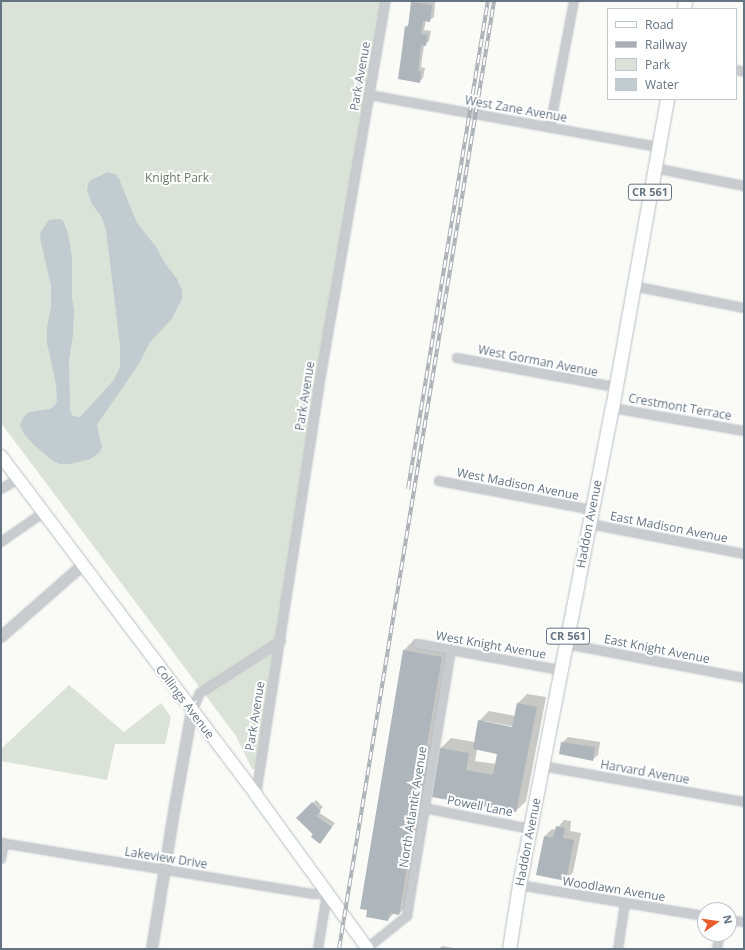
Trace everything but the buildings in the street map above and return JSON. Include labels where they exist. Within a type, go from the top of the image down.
[{"type":"main road","name":"Haddon Avenue","points":[[509,949],[519,885],[612,408],[667,100]]},
{"type":"main road","name":"Collings Avenue","points":[[1,456],[256,795],[367,948]]},
{"type":"street","name":"Park Avenue","points":[[256,795],[319,388],[386,1]]},
{"type":"street","points":[[550,128],[574,1]]},
{"type":"street","name":"West Zane Avenue","points":[[369,95],[658,147]]},
{"type":"street","points":[[654,168],[744,186]]},
{"type":"street","points":[[634,286],[744,308]]},
{"type":"street","name":"West Gorman Avenue","points":[[457,358],[615,387]]},
{"type":"street","name":"Crestmont Terrace","points":[[612,408],[744,431]]},
{"type":"street","points":[[1,489],[18,479]]},
{"type":"street","name":"West Madison Avenue","points":[[439,481],[593,510]]},
{"type":"street","points":[[1,542],[43,513]]},
{"type":"street","name":"East Madison Avenue","points":[[590,524],[744,554]]},
{"type":"street","points":[[1,638],[83,565]]},
{"type":"street","points":[[152,949],[192,711],[200,693],[281,641]]},
{"type":"street","name":"West Knight Avenue","points":[[418,644],[560,670]]},
{"type":"street","name":"East Knight Avenue","points":[[566,644],[744,678]]},
{"type":"street","name":"North Atlantic Avenue","points":[[367,948],[407,916],[450,650]]},
{"type":"street","name":"Harvard Avenue","points":[[542,766],[744,802]]},
{"type":"street","name":"Powell Lane","points":[[424,808],[530,828]]},
{"type":"street","points":[[1,859],[2,843]]},
{"type":"street","name":"Lakeview Drive","points":[[2,843],[312,894],[327,894]]},
{"type":"street","name":"Woodlawn Avenue","points":[[519,885],[625,904],[697,915]]},
{"type":"street","points":[[318,949],[327,894]]},
{"type":"street","points":[[618,949],[625,904]]},
{"type":"green space","name":"Knight Park","points":[[1,1],[385,1],[260,768],[252,769],[236,736],[1,423]]},
{"type":"green space","points":[[69,685],[124,732],[161,703],[171,717],[165,744],[115,744],[107,780],[1,761],[1,749]]},
{"type":"water","points":[[108,172],[115,174],[119,179],[137,223],[157,248],[164,262],[177,279],[182,290],[182,299],[171,320],[150,342],[139,364],[100,420],[97,426],[102,447],[99,453],[90,459],[70,464],[60,464],[53,461],[34,445],[24,434],[20,425],[23,418],[29,412],[50,409],[57,401],[56,384],[47,343],[47,328],[51,307],[51,285],[40,233],[49,220],[60,219],[63,221],[68,233],[72,258],[72,297],[74,311],[73,334],[69,360],[70,411],[73,416],[80,417],[114,380],[120,367],[120,345],[106,230],[102,218],[92,204],[87,190],[88,184],[91,180]]},
{"type":"railway","points":[[408,489],[488,1]]},
{"type":"railway","points":[[339,949],[494,1]]}]
